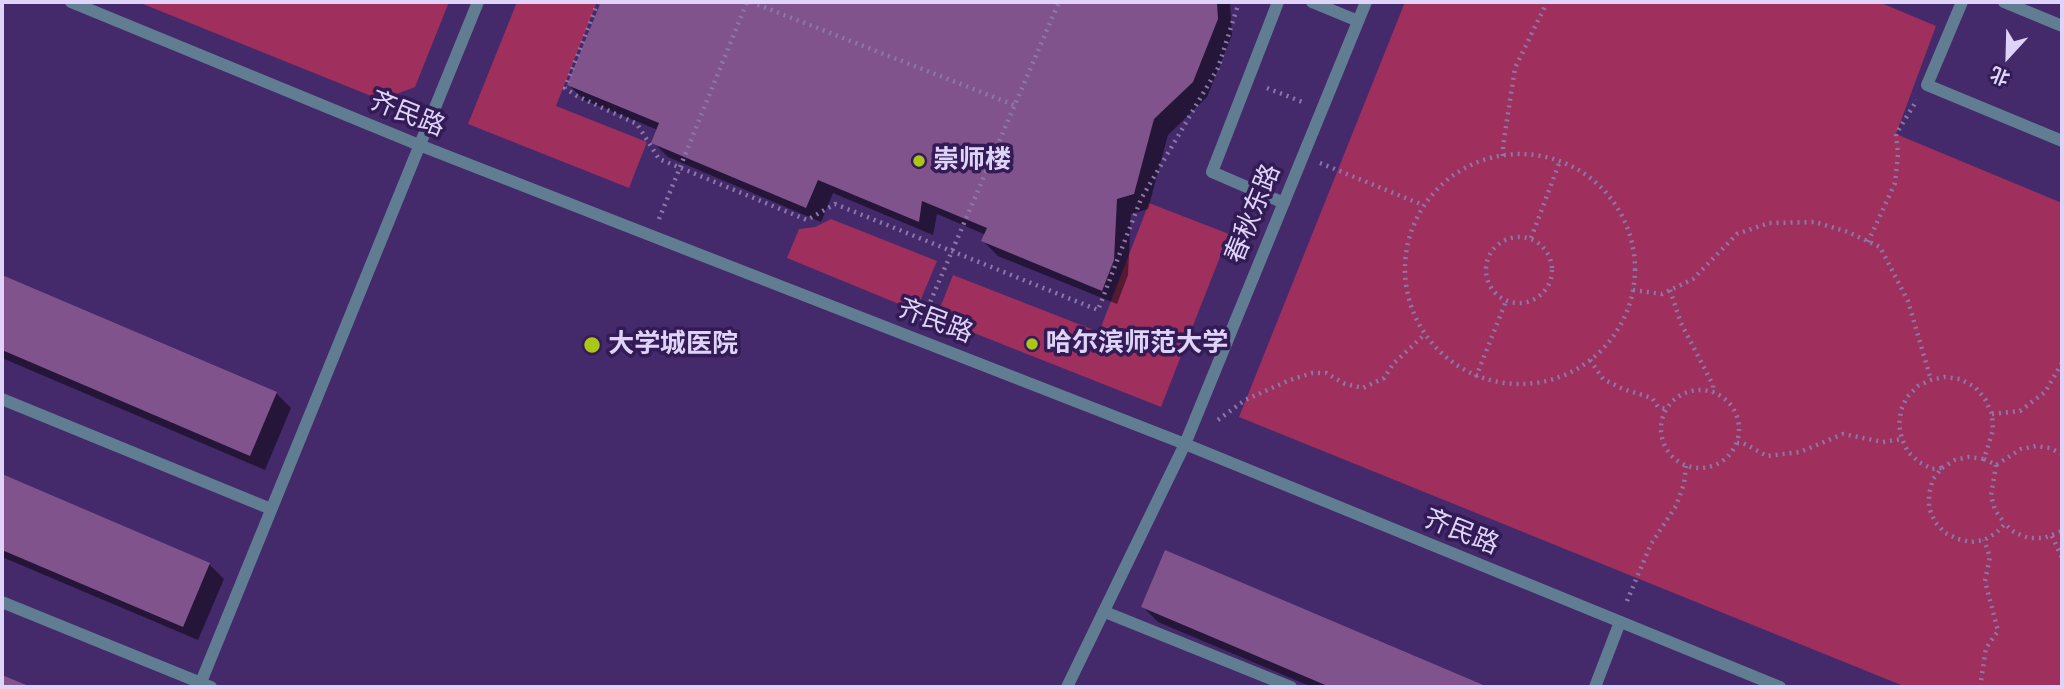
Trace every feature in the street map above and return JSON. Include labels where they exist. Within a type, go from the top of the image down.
[{"type":"lane","name":"齐民路","points":[[71,2],[419,145],[1185,444],[1780,687]]},
{"type":"lane","points":[[2,602],[204,686],[271,509],[478,2]]},
{"type":"lane","points":[[1278,2],[1212,173],[1284,203]]},
{"type":"lane","points":[[1312,2],[1358,21]]},
{"type":"lane","name":"春秋东路","points":[[1067,687],[1185,444],[1366,2]]},
{"type":"lane","points":[[1962,2],[1927,85],[2062,141]]},
{"type":"lane","points":[[2004,2],[2062,26]]},
{"type":"lane","points":[[2,399],[271,509]]},
{"type":"lane","points":[[1105,612],[1291,687]]},
{"type":"lane","points":[[1595,687],[1620,622]]},
{"type":"path","points":[[598,2],[565,88],[637,124],[659,159],[807,220],[835,204],[1098,310],[1141,199],[1217,68],[1238,2]]},
{"type":"path","points":[[652,236],[749,2],[1014,105]]},
{"type":"path","points":[[914,338],[1059,2]]},
{"type":"path","points":[[1503,156],[1515,68],[1547,2]]},
{"type":"path","points":[[1868,242],[1895,183],[1898,154],[1896,134],[1927,85]]},
{"type":"path","points":[[1521,153],[1560,161],[1592,178],[1617,206],[1632,239],[1636,276],[1628,311],[1610,343],[1582,367],[1549,381],[1512,385],[1476,377],[1442,356],[1417,324],[1405,286],[1405,246],[1423,205],[1446,179],[1481,159],[1521,153]]},
{"type":"path","points":[[1303,156],[1423,205]]},
{"type":"path","points":[[1531,239],[1560,161]]},
{"type":"path","points":[[1633,290],[1662,294],[1693,279],[1737,234],[1769,223],[1815,222],[1848,232],[1880,247],[1908,301],[1931,380]]},
{"type":"path","points":[[1520,236],[1531,239],[1540,244],[1552,261],[1550,282],[1545,292],[1527,303],[1506,301],[1496,295],[1486,274],[1486,262],[1490,252],[1498,243],[1508,238],[1520,236]]},
{"type":"path","points":[[1670,290],[1681,323],[1713,385],[1713,393]]},
{"type":"path","points":[[1476,377],[1506,301]]},
{"type":"path","points":[[1215,422],[1245,400],[1312,373],[1326,373],[1345,384],[1363,388],[1384,378],[1393,364],[1425,334]]},
{"type":"path","points":[[1590,360],[1603,379],[1652,398],[1658,407],[1666,409]]},
{"type":"path","points":[[1992,414],[2020,411],[2045,392],[2062,363]]},
{"type":"path","points":[[1984,459],[1993,430],[1992,414],[1986,399],[1975,387],[1960,379],[1945,377],[1918,386],[1904,404],[1899,425],[1908,452],[1932,469],[1942,468],[1962,458],[1984,459],[1996,465]]},
{"type":"path","points":[[1700,390],[1713,393],[1733,408],[1739,431],[1737,443],[1731,454],[1710,467],[1686,466],[1674,459],[1665,449],[1661,422],[1666,409],[1686,392],[1700,390]]},
{"type":"path","points":[[1737,443],[1743,443],[1768,456],[1800,452],[1843,434],[1883,442],[1902,439]]},
{"type":"path","points":[[2062,454],[2050,448],[2036,446],[2021,449],[1996,465],[1991,496],[1995,510],[2014,532],[2028,538],[2052,536],[2062,531]]},
{"type":"path","points":[[1620,622],[1635,578],[1651,544],[1676,506],[1684,484],[1686,466]]},
{"type":"path","points":[[1942,468],[1933,480],[1929,508],[1935,522],[1945,533],[1958,540],[1971,542],[1984,540],[2005,524]]},
{"type":"path","points":[[2052,536],[2062,558]]},
{"type":"path","points":[[1980,687],[1986,648],[1998,631],[1985,580],[1990,557],[1984,540]]},
{"type":"shaded area","name":"哈尔滨师范大学","points":[[2,2],[2062,2],[2062,687],[2,687]]},
{"type":"shaded area","points":[[138,2],[449,2],[415,87],[381,100]]},
{"type":"shaded area","points":[[517,2],[597,2],[556,106],[647,142],[629,188],[468,124]]},
{"type":"shaded area","points":[[1405,2],[1879,2],[1936,26],[1896,134],[2062,203],[2062,687],[1906,687],[1239,417]]},
{"type":"shaded area","points":[[1149,203],[1229,234],[1161,407],[936,318],[953,275],[1099,332]]},
{"type":"shaded area","points":[[831,219],[937,261],[916,311],[787,258],[799,229],[815,227]]},
{"type":"building","name":"崇师楼","points":[[601,2],[1217,2],[1218,19],[1193,82],[1154,119],[1134,194],[1117,199],[1114,260],[1102,291],[981,241],[987,228],[922,201],[919,222],[818,180],[806,208],[651,143],[659,123],[567,85]]},
{"type":"building","points":[[2,275],[277,392],[250,456],[2,350]]},
{"type":"building","points":[[2,474],[210,563],[183,627],[2,550]]},
{"type":"building","points":[[1165,550],[1488,687],[1330,687],[1141,607]]},
{"type":"building","points":[[2,675],[31,687],[2,687]]},
{"type":"place","name":"崇师楼","points":[[919,161]]},
{"type":"place","name":"哈尔滨师范大学","points":[[1032,344]]},
{"type":"place","name":"大学城医院","points":[[592,345]]}]
